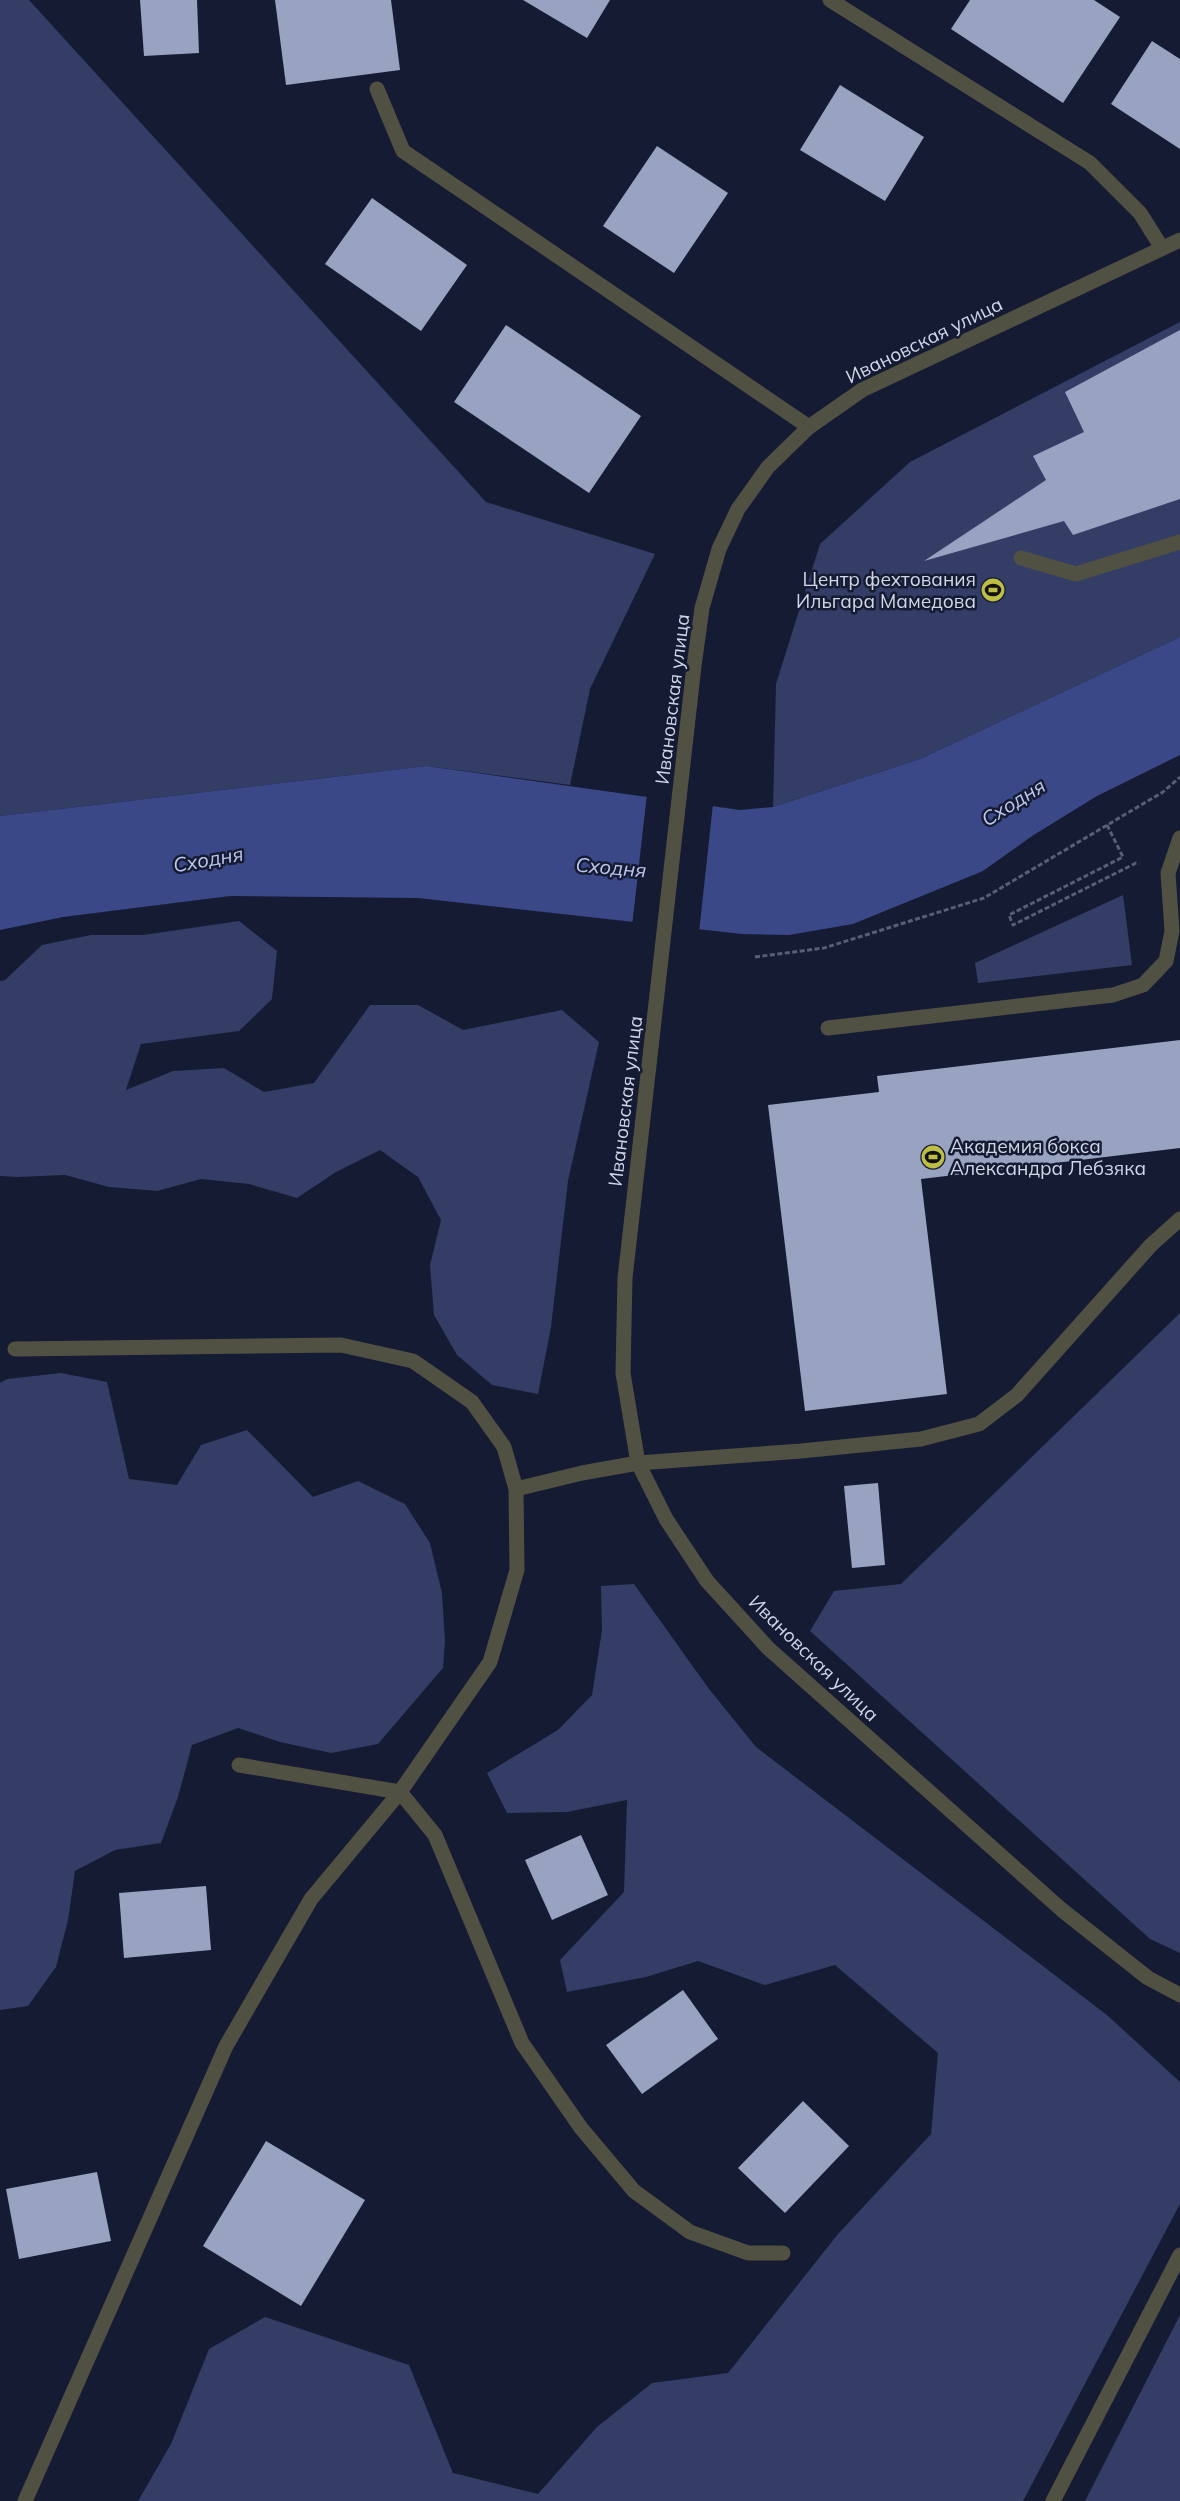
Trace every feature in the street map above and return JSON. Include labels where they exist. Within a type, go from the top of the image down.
[{"type":"street","points":[[830,0],[1090,163],[1140,213],[1162,248]]},
{"type":"street","points":[[377,88],[403,150],[809,427]]},
{"type":"street","name":"Ивановская улица","points":[[1180,240],[862,390],[809,427],[768,467],[738,509],[719,549],[702,608],[694,666],[625,1278],[623,1374],[638,1463],[666,1518],[707,1581],[768,1648],[1062,1910],[1148,1978],[1180,1995]]},
{"type":"street","points":[[1022,558],[1076,574],[1180,542]]},
{"type":"street","points":[[828,1028],[1113,995],[1143,985],[1166,961],[1172,931],[1168,873],[1180,838]]},
{"type":"street","points":[[516,1489],[582,1473],[638,1463],[801,1452],[921,1439],[978,1424],[1017,1395],[1151,1245],[1180,1218]]},
{"type":"street","points":[[15,1349],[341,1344],[413,1361],[472,1402],[504,1447],[516,1489],[517,1570],[490,1662],[400,1792],[311,1898],[226,2046],[25,2501]]},
{"type":"street","points":[[239,1765],[400,1792],[434,1835],[522,2043],[581,2128],[634,2191],[690,2232],[748,2253],[783,2253]]},
{"type":"street","points":[[1053,2501],[1180,2255]]},
{"type":"path","points":[[755,957],[824,948],[984,898],[1163,792],[1180,777]]},
{"type":"path","points":[[1107,825],[1124,857],[1009,916],[1014,925],[1136,863],[1168,873]]},
{"type":"shaded area","points":[[0,0],[29,0],[486,502],[655,554],[590,689],[570,785],[427,766],[0,816]]},
{"type":"shaded area","name":"Центр фехтования Ильгара Мамедова","points":[[1180,322],[1180,637],[920,759],[773,807],[776,684],[820,544],[910,462]]},
{"type":"shaded area","points":[[1123,895],[1132,965],[978,983],[975,963]]},
{"type":"shaded area","points":[[239,921],[277,951],[272,999],[239,1031],[141,1044],[126,1090],[173,1071],[224,1068],[264,1092],[314,1083],[370,1005],[418,1005],[463,1030],[562,1010],[599,1042],[568,1181],[551,1327],[538,1394],[492,1385],[457,1355],[434,1315],[430,1265],[441,1220],[418,1177],[380,1150],[336,1172],[297,1198],[249,1184],[201,1179],[157,1191],[109,1187],[65,1175],[0,1176],[0,981],[5,980],[42,945],[91,935],[143,935]]},
{"type":"shaded area","points":[[1180,1313],[1180,1953],[1150,1939],[810,1631],[834,1591],[901,1584]]},
{"type":"shaded area","points":[[61,1373],[107,1382],[129,1479],[177,1485],[201,1445],[247,1430],[313,1497],[358,1481],[405,1504],[430,1543],[442,1593],[445,1641],[443,1668],[378,1744],[331,1753],[280,1742],[238,1728],[192,1745],[178,1797],[161,1843],[115,1850],[75,1871],[68,1920],[56,1967],[28,2006],[0,2010],[0,1383],[7,1379]]},
{"type":"shaded area","points":[[634,1584],[709,1689],[756,1747],[1107,2015],[1180,2082],[1180,2204],[1023,2501],[138,2501],[171,2444],[209,2349],[265,2317],[409,2365],[453,2473],[538,2494],[597,2427],[652,2383],[728,2373],[838,2234],[931,2134],[938,2053],[835,1965],[765,1985],[698,1961],[646,1977],[567,1992],[560,1960],[624,1892],[627,1800],[567,1812],[507,1813],[487,1773],[558,1730],[592,1695],[602,1630],[601,1586]]},
{"type":"shaded area","points":[[1180,2315],[1180,2501],[1085,2501]]},
{"type":"water","name":"Сходня","points":[[1180,637],[1180,755],[1097,796],[1032,836],[983,871],[853,924],[789,935],[742,934],[418,898],[230,896],[63,917],[0,930],[0,816],[427,766],[740,810],[773,807],[920,759]]},
{"type":"pier","points":[[647,794],[713,804],[699,932],[632,926]]},
{"type":"building","points":[[140,0],[197,0],[199,53],[144,56]]},
{"type":"building","points":[[275,0],[391,0],[400,70],[286,85]]},
{"type":"building","points":[[523,0],[610,0],[587,38]]},
{"type":"building","points":[[970,0],[1094,0],[1120,17],[1063,103],[951,29]]},
{"type":"building","points":[[1152,41],[1180,59],[1180,149],[1111,104]]},
{"type":"building","points":[[840,85],[924,137],[885,201],[800,150]]},
{"type":"building","points":[[657,146],[728,193],[674,273],[603,226]]},
{"type":"building","points":[[372,198],[467,265],[421,331],[325,264]]},
{"type":"building","points":[[506,325],[641,416],[589,493],[454,402]]},
{"type":"building","points":[[1180,330],[1180,499],[1073,535],[1064,521],[924,561],[1046,480],[1033,456],[1084,432],[1065,392]]},
{"type":"building","points":[[1180,1040],[1180,1148],[921,1179],[947,1394],[805,1411],[768,1105],[879,1092],[877,1076]]},
{"type":"building","points":[[878,1483],[885,1565],[852,1568],[844,1486]]},
{"type":"building","points":[[581,1835],[608,1895],[552,1920],[525,1860]]},
{"type":"building","points":[[206,1886],[211,1950],[124,1958],[119,1893]]},
{"type":"building","points":[[683,1990],[718,2039],[642,2094],[606,2045]]},
{"type":"building","points":[[803,2101],[849,2146],[785,2213],[738,2168]]},
{"type":"building","points":[[266,2141],[365,2200],[301,2306],[203,2246]]},
{"type":"building","points":[[97,2172],[111,2241],[19,2259],[6,2189]]},
{"type":"place","name":"Центр фехтования Ильгара Мамедова","points":[[993,590]]},
{"type":"place","name":"Академия бокса Александра Лебзяка","points":[[933,1157]]}]
